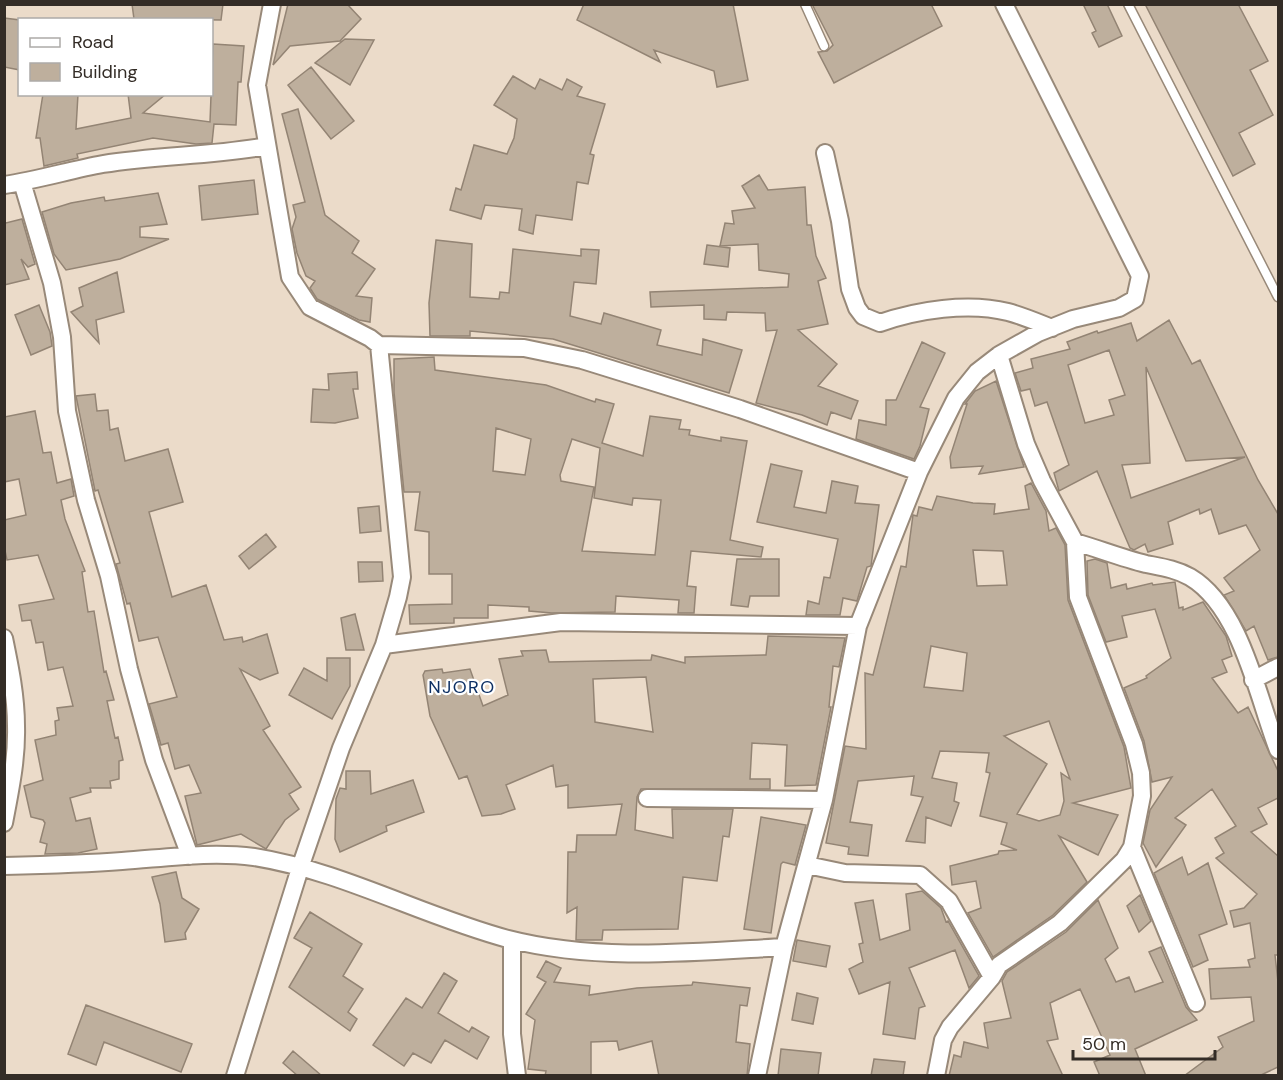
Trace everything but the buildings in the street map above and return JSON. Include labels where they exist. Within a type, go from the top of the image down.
[{"type":"street","points":[[272,4],[257,85],[290,277],[303,300],[319,314],[370,338],[379,345],[524,348],[582,360],[740,409],[919,472]]},
{"type":"street","points":[[757,1076],[784,947],[824,800],[858,626],[919,472],[956,398],[977,372],[999,355],[1052,328],[1073,319],[1119,308],[1135,299],[1140,288],[1140,276],[1004,4]]},
{"type":"street","points":[[4,185],[103,164],[168,156],[223,154],[267,146]]},
{"type":"street","points":[[825,153],[840,221],[850,289],[857,308],[863,316],[880,323],[904,314],[986,308],[1009,312],[1052,328]]},
{"type":"street","points":[[22,182],[52,283],[62,337],[67,411],[86,500],[109,576],[129,669],[154,760],[190,856]]},
{"type":"street","points":[[235,1076],[301,865],[341,748],[384,645],[402,577],[379,345]]},
{"type":"street","points":[[936,1076],[943,1040],[950,1026],[992,977],[999,965],[1060,923],[1084,902],[1124,860],[1132,847],[1142,796],[1141,773],[1134,744],[1078,597],[1075,542],[1042,481],[1026,444],[999,355]]},
{"type":"street","points":[[1075,542],[1145,564],[1171,569],[1191,578],[1211,594],[1224,611],[1253,680],[1278,750]]},
{"type":"street","points":[[384,645],[561,622],[858,626]]},
{"type":"street","points":[[4,638],[15,702],[16,727],[15,757],[4,823]]},
{"type":"street","points":[[1253,680],[1278,667]]},
{"type":"street","points":[[647,798],[824,800]]},
{"type":"street","points":[[1132,847],[1196,1003]]},
{"type":"street","points":[[4,866],[94,863],[190,856],[250,856],[301,865],[456,924],[512,940],[595,952],[784,947]]},
{"type":"street","points":[[807,865],[845,873],[920,875],[949,901],[992,977]]},
{"type":"street","points":[[512,940],[512,1034],[517,1076]]},
{"type":"lane","points":[[804,4],[824,46]]},
{"type":"lane","points":[[1128,4],[1278,297]]},
{"type":"district","name":"NJORO","points":[[462,687]]}]
